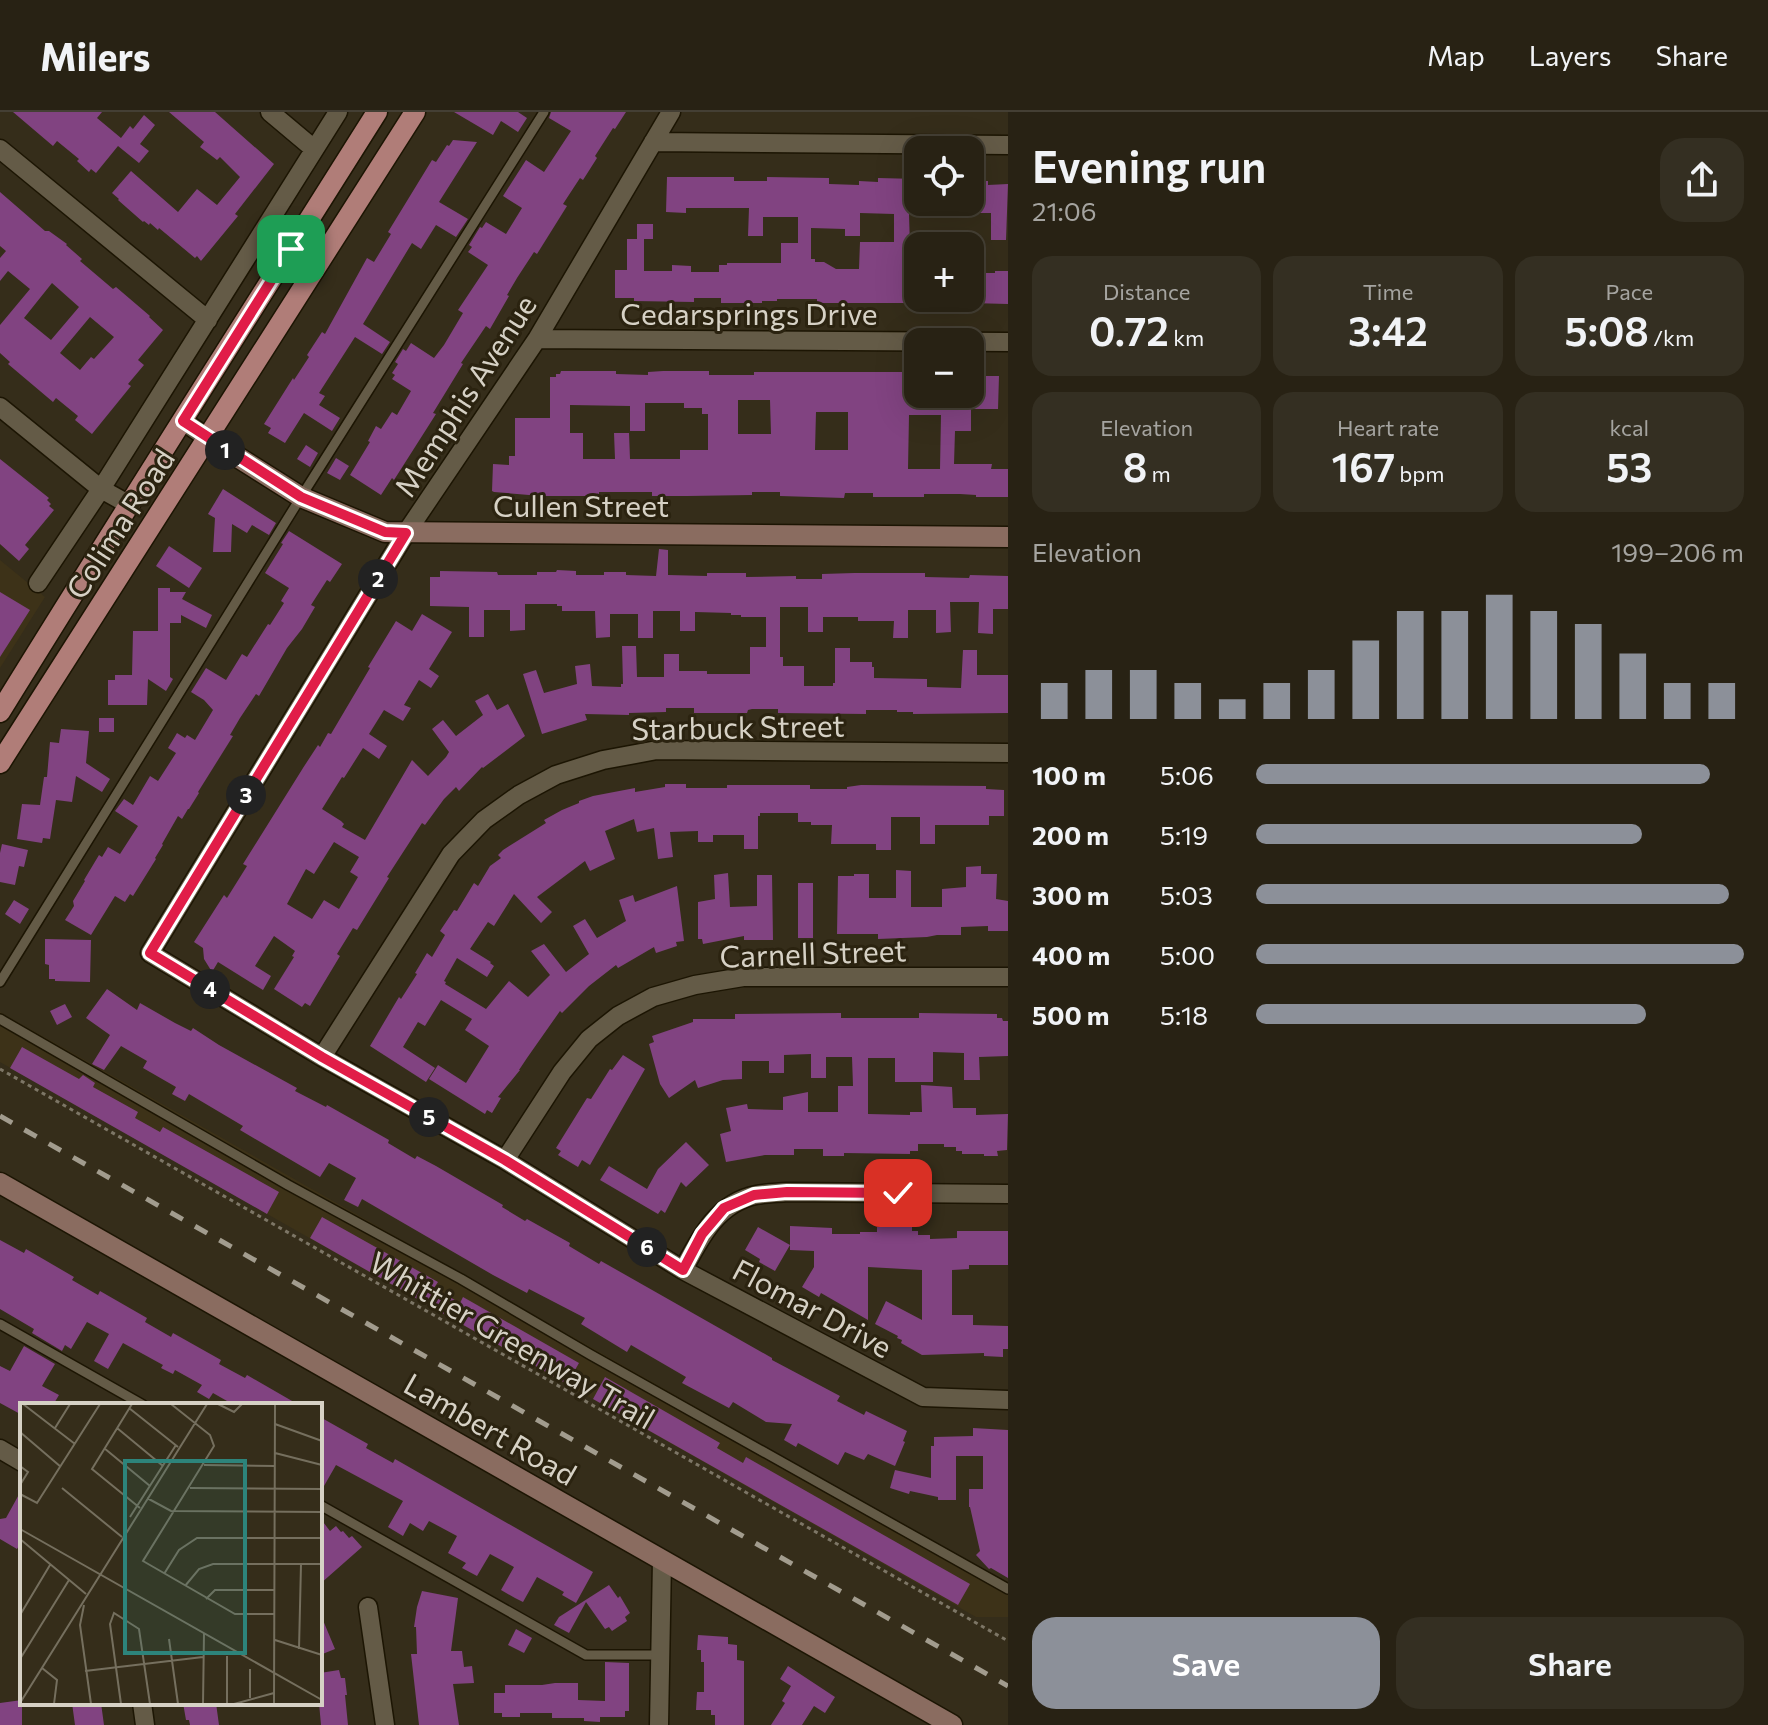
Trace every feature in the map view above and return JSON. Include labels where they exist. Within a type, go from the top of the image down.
[{"type":"main road","name":"Colima Road","points":[[0,712],[377,112]]},
{"type":"main road","name":"Colima Road","points":[[0,763],[415,112]]},
{"type":"main road","name":"Cullen Street","points":[[209,439],[301,497],[385,532],[1008,537]]},
{"type":"main road","points":[[128,504],[154,520]]},
{"type":"main road","name":"Lambert Road","points":[[0,1183],[952,1725]]},
{"type":"street","points":[[270,112],[314,149]]},
{"type":"street","points":[[38,583],[101,489],[338,112]]},
{"type":"street","name":"Memphis Avenue","points":[[150,953],[406,533],[537,339],[671,112]]},
{"type":"street","points":[[653,142],[1008,145]]},
{"type":"street","points":[[0,149],[208,320]]},
{"type":"street","name":"Cedarsprings Drive","points":[[537,339],[1008,342]]},
{"type":"street","points":[[0,407],[101,489],[128,504]]},
{"type":"street","name":"Cullen Street","points":[[183,421],[209,439]]},
{"type":"street","name":"Starbuck Street","points":[[322,1057],[451,854],[484,820],[519,795],[556,775],[603,760],[657,750],[1008,753]]},
{"type":"street","name":"Flomar Drive","points":[[150,953],[322,1057],[505,1160],[683,1270],[923,1397],[1008,1400]]},
{"type":"street","name":"Carnell Street","points":[[505,1160],[562,1072],[589,1039],[618,1016],[653,997],[695,985],[743,977],[1008,977]]},
{"type":"street","points":[[683,1270],[702,1234],[724,1208],[754,1195],[787,1192],[1008,1194]]},
{"type":"street","points":[[0,1449],[20,1461]]},
{"type":"street","points":[[659,1725],[662,1560]]},
{"type":"street","points":[[368,1607],[385,1725]]},
{"type":"street","points":[[142,1705],[145,1725]]},
{"type":"lane","points":[[0,982],[544,112]]},
{"type":"lane","points":[[0,1019],[288,1185],[461,1279],[1008,1589]]},
{"type":"lane","points":[[0,1324],[139,1403]]},
{"type":"lane","points":[[322,1506],[586,1655],[661,1655]]},
{"type":"path","name":"Whittier Greenway Trail","points":[[0,1069],[1008,1641]]},
{"type":"shaded area","points":[[0,560],[45,597],[0,668]]},
{"type":"shaded area","points":[[0,1012],[1008,1584],[1008,1617],[976,1617],[0,1062]]},
{"type":"building","points":[[13,112],[102,112],[97,118],[121,138],[144,115],[155,125],[140,144],[149,151],[139,163],[118,146],[96,173],[91,169],[89,172],[57,141],[53,146]]},
{"type":"building","points":[[169,112],[215,112],[274,164],[235,214],[238,216],[201,261],[159,228],[143,222],[112,193],[131,171],[178,212],[197,189],[217,205],[240,177],[220,157],[217,160],[200,147],[204,142]]},
{"type":"building","points":[[454,112],[518,112],[527,118],[518,132],[501,121],[493,135]]},
{"type":"building","points":[[551,112],[626,112],[595,156],[597,158],[583,180],[580,178],[563,204],[567,206],[537,254],[534,252],[517,278],[490,329],[486,326],[461,363],[433,413],[436,414],[381,495],[350,475],[376,426],[381,429],[392,412],[397,415],[411,391],[392,379],[398,364],[395,362],[411,343],[434,358],[444,345],[463,313],[458,310],[488,265],[468,252],[472,247],[469,245],[486,222],[506,234],[522,208],[503,196],[526,160],[544,172],[571,131],[549,118]]},
{"type":"building","points":[[453,140],[477,142],[439,202],[468,219],[456,237],[436,225],[421,249],[412,243],[363,324],[390,342],[382,354],[355,337],[319,393],[325,396],[319,405],[340,418],[332,431],[304,413],[285,443],[268,433],[271,428],[264,424],[322,332],[325,334],[367,258],[374,262],[391,234],[388,232],[432,160],[436,162]]},
{"type":"building","points":[[667,177],[734,177],[734,181],[767,181],[767,177],[829,178],[829,184],[859,185],[859,181],[878,182],[878,178],[904,179],[904,216],[909,216],[910,232],[904,232],[904,303],[817,303],[817,299],[777,299],[762,303],[721,303],[721,298],[694,298],[694,302],[615,298],[615,270],[627,270],[627,239],[644,239],[644,271],[672,271],[672,265],[691,266],[691,272],[719,272],[719,265],[727,263],[781,263],[781,243],[798,243],[798,217],[763,217],[763,236],[748,236],[749,208],[686,208],[686,213],[666,212]],"holes":[[[860,213],[894,214],[894,242],[860,242],[859,269],[836,269],[811,259],[811,228],[845,229],[845,236],[860,236]]]},
{"type":"building","points":[[984,181],[988,181],[988,185],[1008,184],[1006,240],[991,240],[991,213],[984,213]]},
{"type":"building","points":[[0,192],[45,231],[67,244],[82,259],[80,261],[113,289],[116,287],[163,330],[138,360],[144,365],[128,384],[131,386],[92,434],[75,420],[78,416],[56,398],[53,402],[8,364],[10,362],[0,353],[0,325],[30,289],[8,271],[0,281],[0,258],[6,251],[0,246]],"holes":[[[52,283],[79,307],[51,340],[24,318]],[[90,317],[114,337],[80,370],[60,353]]]},
{"type":"building","points":[[637,224],[653,224],[653,239],[637,239]]},
{"type":"building","points":[[1008,271],[1008,304],[984,303],[984,273]]},
{"type":"building","points":[[561,371],[616,371],[616,374],[648,375],[648,372],[663,371],[709,371],[709,375],[904,372],[904,408],[984,408],[984,376],[999,376],[998,409],[971,409],[971,431],[955,431],[954,464],[992,464],[991,469],[1008,469],[1008,497],[924,494],[924,497],[873,497],[873,493],[845,493],[844,498],[780,496],[780,492],[652,496],[652,492],[599,492],[599,496],[541,496],[492,491],[493,464],[509,465],[509,456],[515,456],[515,418],[550,418],[550,377],[556,377]],"holes":[[[738,400],[770,400],[771,434],[738,434]],[[645,403],[684,403],[684,408],[702,408],[702,414],[708,414],[708,450],[680,450],[680,459],[630,459],[629,433],[614,433],[615,459],[583,459],[583,433],[570,433],[570,405],[630,406],[630,431],[645,431]],[[816,412],[848,412],[848,450],[815,450]],[[909,415],[941,415],[940,469],[908,469]]]},
{"type":"building","points":[[306,445],[318,453],[310,467],[297,459]]},
{"type":"building","points":[[336,458],[349,466],[340,480],[327,473]]},
{"type":"building","points":[[0,459],[49,498],[49,506],[54,510],[25,545],[29,549],[19,561],[0,544]]},
{"type":"building","points":[[223,489],[276,523],[269,535],[252,525],[247,533],[232,524],[231,552],[213,552],[215,518],[208,514]]},
{"type":"building","points":[[289,531],[342,564],[311,605],[315,607],[259,696],[256,694],[240,718],[230,735],[233,736],[189,809],[182,819],[178,816],[133,896],[130,894],[125,902],[115,896],[91,935],[65,920],[99,855],[102,857],[108,847],[120,854],[138,826],[115,811],[124,799],[133,805],[150,776],[158,781],[176,753],[168,748],[177,733],[195,740],[213,710],[191,692],[206,668],[226,680],[242,654],[247,657],[284,603],[281,601],[289,588],[265,573]]},
{"type":"building","points":[[169,546],[202,568],[189,588],[156,566]]},
{"type":"building","points":[[659,549],[668,550],[668,575],[746,573],[746,577],[796,576],[796,579],[822,579],[822,574],[854,573],[925,573],[925,577],[969,578],[970,575],[1008,576],[1008,609],[993,609],[993,634],[978,633],[979,602],[950,602],[951,632],[936,633],[936,610],[908,610],[908,638],[893,638],[894,621],[858,621],[858,617],[823,617],[823,632],[808,632],[808,607],[780,607],[780,657],[783,657],[783,666],[804,666],[804,686],[833,686],[835,648],[850,648],[850,662],[872,662],[874,678],[927,679],[927,687],[961,688],[963,650],[977,650],[977,675],[1008,675],[1008,713],[913,714],[897,710],[866,710],[866,714],[778,713],[778,709],[752,709],[747,713],[694,713],[694,708],[666,708],[666,712],[629,715],[585,714],[587,720],[542,734],[523,674],[536,670],[544,693],[577,684],[575,666],[590,664],[592,686],[621,687],[622,646],[636,646],[637,677],[664,677],[664,654],[679,654],[679,671],[750,674],[750,647],[766,647],[766,617],[695,612],[695,631],[680,631],[680,611],[653,611],[653,638],[638,638],[638,614],[610,614],[610,637],[596,638],[595,611],[562,611],[562,606],[557,604],[525,604],[525,630],[510,631],[510,610],[484,610],[484,637],[469,637],[469,607],[430,606],[430,577],[440,577],[440,571],[537,575],[537,572],[557,570],[576,571],[576,575],[626,572],[626,575],[656,576]]},
{"type":"building","points":[[158,588],[186,592],[182,599],[212,615],[206,628],[181,615],[181,623],[170,623],[170,677],[173,679],[166,691],[148,679],[147,705],[108,705],[108,680],[115,680],[115,675],[132,675],[133,631],[158,631]]},
{"type":"building","points":[[0,592],[30,610],[0,657]]},
{"type":"building","points":[[422,614],[452,632],[429,669],[439,676],[431,688],[419,680],[404,705],[411,708],[403,721],[384,710],[369,734],[387,746],[379,759],[363,748],[322,809],[341,821],[344,824],[342,827],[365,840],[412,760],[428,776],[446,757],[449,752],[432,729],[443,720],[456,736],[483,715],[475,701],[488,694],[497,710],[508,704],[525,736],[482,767],[459,791],[456,787],[425,825],[422,823],[357,930],[353,928],[337,954],[340,956],[310,1006],[305,1003],[302,1007],[274,989],[295,951],[274,936],[255,966],[271,976],[263,990],[218,962],[212,972],[204,959],[203,948],[194,942],[224,895],[227,898],[247,866],[243,864],[318,745],[320,747],[328,733],[331,734],[396,621],[412,631]],"holes":[[[334,842],[359,857],[350,872],[358,877],[339,909],[324,900],[312,919],[287,904],[306,869],[314,874]]]},
{"type":"building","points":[[99,718],[114,718],[114,732],[99,732]]},
{"type":"building","points":[[61,729],[89,731],[86,763],[110,779],[102,792],[76,776],[72,802],[56,800],[50,839],[43,838],[42,843],[17,839],[22,804],[40,805],[44,777],[47,777],[50,742],[59,743]]},
{"type":"building","points":[[665,784],[686,784],[686,788],[810,785],[810,789],[847,789],[861,785],[986,786],[986,789],[1004,790],[1004,816],[989,816],[989,825],[935,825],[935,844],[920,844],[920,817],[891,817],[891,850],[876,850],[876,844],[831,844],[832,825],[798,822],[798,813],[760,813],[758,849],[744,849],[744,835],[713,835],[713,842],[698,842],[698,831],[670,832],[673,857],[658,859],[654,828],[637,832],[634,819],[605,831],[615,859],[590,871],[585,861],[537,897],[552,912],[541,923],[514,894],[494,926],[488,922],[470,949],[494,966],[487,977],[457,958],[444,981],[486,1009],[509,981],[528,997],[550,975],[531,951],[544,944],[566,972],[589,954],[573,926],[585,919],[597,938],[626,921],[619,900],[633,895],[635,902],[677,886],[684,941],[656,953],[654,947],[618,968],[616,965],[562,1013],[560,1011],[498,1097],[501,1098],[492,1113],[487,1110],[485,1114],[429,1079],[438,1065],[466,1083],[489,1046],[465,1030],[472,1019],[441,1000],[425,1026],[418,1022],[403,1047],[435,1068],[426,1082],[370,1046],[399,997],[401,999],[417,974],[427,953],[432,957],[445,935],[440,931],[454,910],[457,911],[474,883],[478,886],[490,866],[501,858],[498,855],[503,850],[546,823],[544,820],[579,801],[635,788],[635,792],[665,787]]},
{"type":"building","points":[[2,844],[28,850],[24,867],[19,866],[15,885],[0,882]]},
{"type":"building","points":[[981,866],[981,874],[997,874],[996,899],[1008,901],[1008,931],[988,931],[988,926],[961,927],[961,935],[878,939],[878,934],[837,934],[838,876],[869,874],[869,898],[896,898],[896,870],[911,871],[911,907],[942,907],[942,889],[966,887],[966,867]]},
{"type":"building","points":[[728,873],[730,907],[757,906],[757,875],[772,875],[773,940],[744,940],[744,936],[703,944],[702,939],[698,939],[698,902],[715,899],[714,875]]},
{"type":"building","points":[[798,883],[813,883],[813,938],[798,938]]},
{"type":"building","points":[[14,900],[29,909],[20,924],[5,914]]},
{"type":"building","points":[[45,939],[91,940],[90,982],[49,979],[49,965],[45,964]]},
{"type":"building","points":[[107,989],[137,1010],[140,1003],[191,1031],[193,1028],[297,1088],[295,1091],[327,1105],[389,1140],[388,1143],[415,1159],[417,1156],[436,1166],[525,1221],[527,1219],[570,1243],[569,1246],[599,1264],[601,1261],[840,1396],[837,1401],[907,1431],[895,1466],[868,1454],[864,1460],[845,1452],[838,1465],[798,1443],[796,1447],[784,1440],[792,1424],[766,1422],[733,1402],[729,1408],[682,1383],[686,1377],[631,1345],[627,1352],[581,1324],[585,1318],[529,1289],[527,1293],[493,1275],[362,1199],[358,1207],[344,1200],[356,1178],[329,1163],[320,1177],[240,1130],[243,1126],[189,1094],[185,1101],[172,1094],[176,1087],[143,1068],[147,1061],[121,1046],[104,1070],[92,1064],[110,1035],[86,1018]]},
{"type":"building","points":[[65,1004],[72,1017],[57,1025],[50,1011]]},
{"type":"building","points":[[841,1013],[841,1018],[919,1018],[919,1013],[997,1014],[997,1018],[1008,1021],[1008,1056],[979,1057],[980,1080],[964,1080],[964,1053],[933,1052],[933,1082],[895,1082],[895,1058],[868,1058],[868,1114],[910,1115],[910,1112],[922,1112],[921,1085],[952,1087],[953,1108],[976,1108],[976,1115],[1008,1114],[1007,1150],[997,1151],[998,1156],[984,1156],[962,1154],[962,1151],[956,1151],[956,1147],[944,1147],[944,1144],[918,1144],[918,1151],[910,1151],[910,1154],[844,1153],[844,1156],[823,1156],[823,1149],[794,1149],[794,1155],[765,1155],[726,1162],[720,1134],[731,1131],[726,1108],[747,1104],[748,1109],[783,1110],[783,1097],[808,1092],[808,1112],[838,1112],[838,1086],[853,1086],[852,1057],[826,1057],[826,1078],[811,1078],[811,1054],[784,1055],[784,1073],[769,1073],[769,1061],[742,1061],[742,1079],[723,1080],[698,1088],[695,1080],[669,1098],[660,1084],[649,1044],[654,1042],[652,1036],[693,1022],[693,1019],[735,1019],[735,1014]]},
{"type":"building","points":[[22,1047],[79,1079],[83,1075],[95,1083],[93,1087],[138,1112],[135,1118],[160,1132],[163,1127],[279,1192],[267,1214],[10,1068]]},
{"type":"building","points":[[623,1055],[645,1069],[590,1165],[582,1160],[578,1167],[558,1155],[561,1151],[556,1148],[587,1098],[591,1099]]},
{"type":"building","points":[[686,1142],[709,1165],[686,1187],[681,1182],[665,1213],[661,1210],[658,1214],[600,1180],[609,1166],[647,1189],[658,1169]]},
{"type":"building","points":[[322,1217],[438,1282],[434,1288],[460,1303],[463,1297],[579,1363],[567,1384],[310,1238]]},
{"type":"building","points":[[790,1226],[832,1228],[832,1234],[877,1232],[877,1227],[912,1227],[918,1235],[930,1235],[930,1239],[957,1238],[957,1231],[1008,1231],[1008,1265],[969,1265],[969,1269],[952,1270],[952,1315],[973,1315],[973,1325],[1008,1326],[1008,1349],[1003,1349],[1003,1357],[984,1356],[984,1353],[922,1355],[901,1343],[898,1336],[875,1324],[886,1301],[922,1320],[922,1270],[868,1267],[868,1320],[821,1293],[819,1297],[802,1287],[814,1267],[814,1251],[790,1250]]},
{"type":"building","points":[[758,1227],[790,1245],[775,1271],[745,1250]]},
{"type":"building","points":[[0,1240],[24,1253],[26,1249],[98,1295],[100,1291],[147,1318],[145,1322],[171,1337],[173,1333],[221,1360],[219,1364],[245,1378],[247,1375],[296,1403],[230,1403],[213,1393],[209,1399],[197,1392],[202,1385],[175,1370],[173,1374],[161,1368],[163,1365],[123,1343],[108,1369],[94,1361],[109,1334],[87,1322],[71,1349],[65,1345],[62,1351],[32,1333],[34,1329],[0,1309]]},
{"type":"building","points":[[24,1346],[55,1364],[42,1386],[59,1395],[54,1403],[20,1403],[20,1414],[0,1403],[0,1366],[10,1371]]},
{"type":"building","points":[[605,1377],[720,1443],[717,1448],[743,1463],[746,1457],[970,1584],[958,1605],[593,1399]]},
{"type":"building","points":[[322,1418],[368,1444],[366,1448],[393,1463],[395,1459],[593,1572],[576,1603],[562,1595],[564,1592],[537,1577],[523,1602],[501,1590],[514,1567],[490,1554],[477,1576],[462,1568],[466,1563],[448,1553],[457,1536],[429,1521],[423,1531],[410,1523],[403,1536],[388,1527],[403,1501],[336,1465],[322,1490]]},
{"type":"building","points":[[973,1428],[1008,1430],[1008,1578],[989,1569],[976,1555],[980,1551],[969,1507],[969,1489],[983,1489],[983,1456],[956,1456],[956,1500],[938,1500],[938,1497],[890,1488],[895,1470],[931,1478],[934,1437],[973,1436]]},
{"type":"building","points":[[20,1493],[20,1544],[17,1549],[0,1539],[0,1519],[6,1518]]},
{"type":"building","points":[[322,1521],[330,1531],[336,1526],[362,1547],[322,1582]]},
{"type":"building","points":[[609,1585],[630,1613],[625,1617],[627,1621],[612,1631],[609,1627],[605,1629],[586,1602],[569,1633],[554,1625],[559,1617]]},
{"type":"building","points":[[422,1591],[458,1598],[451,1651],[462,1651],[464,1667],[472,1666],[474,1683],[453,1684],[459,1725],[419,1725],[411,1654],[417,1654],[414,1627]]},
{"type":"building","points":[[322,1618],[335,1649],[322,1654]]},
{"type":"building","points":[[516,1629],[532,1638],[524,1653],[508,1645]]},
{"type":"building","points":[[698,1635],[728,1637],[728,1644],[737,1645],[737,1660],[744,1661],[744,1725],[715,1725],[715,1715],[711,1715],[711,1710],[696,1710],[697,1692],[704,1692],[704,1662],[701,1662],[701,1650],[697,1650]]},
{"type":"building","points":[[605,1662],[629,1663],[629,1711],[625,1711],[625,1717],[600,1717],[600,1722],[584,1721],[584,1718],[552,1718],[552,1713],[520,1713],[520,1717],[502,1717],[502,1713],[494,1713],[494,1693],[505,1693],[505,1685],[578,1683],[578,1700],[605,1701]]},
{"type":"building","points":[[788,1666],[835,1697],[825,1713],[814,1706],[802,1725],[771,1725],[785,1703],[782,1701],[791,1686],[780,1679]]},
{"type":"building","points":[[339,1670],[341,1678],[345,1678],[348,1725],[321,1725],[322,1673]]},
{"type":"building","points":[[20,1700],[22,1725],[0,1725],[0,1703]]},
{"type":"building","points":[[72,1705],[101,1705],[104,1725],[75,1725]]},
{"type":"building","points":[[183,1705],[216,1705],[219,1725],[190,1725]]},
{"type":"railway","points":[[0,1116],[1008,1686]]},
{"type":"route","points":[[291,249],[183,421],[301,497],[385,532],[406,533],[150,953],[322,1057],[505,1160],[683,1270],[702,1234],[724,1208],[754,1195],[787,1192],[898,1193]]}]
